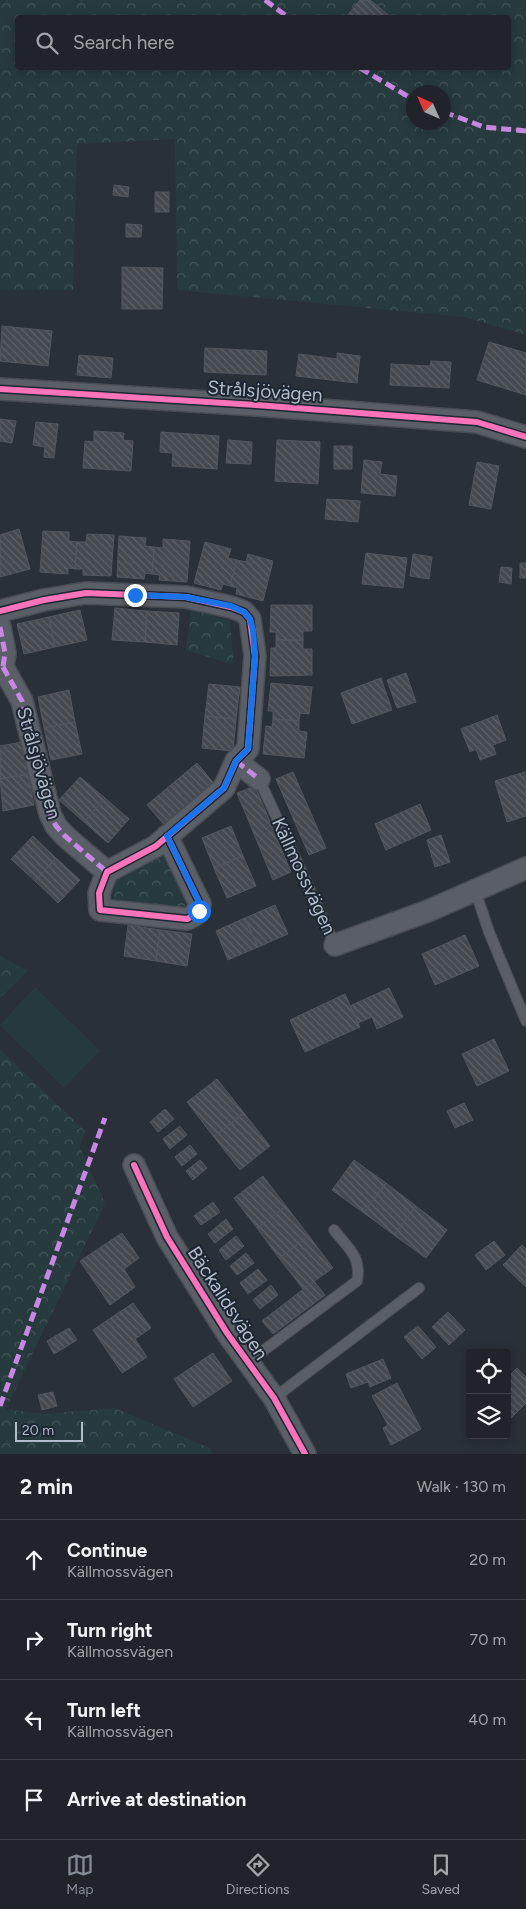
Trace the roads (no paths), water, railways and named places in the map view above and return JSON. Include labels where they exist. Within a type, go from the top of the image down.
[{"type":"street","name":"Strålsjövägen","points":[[0,389],[246,404],[477,422],[526,437]]},
{"type":"street","points":[[0,611],[44,600],[86,593],[186,597],[231,606],[244,612],[250,619],[255,656],[248,749],[236,761],[224,788],[167,836],[156,846],[107,872],[99,894],[100,910],[187,919],[195,915],[200,904],[167,836]]},
{"type":"street","name":"Strålsjövägen","points":[[0,627],[5,653],[1,667],[22,701],[50,814],[56,826],[107,872]]},
{"type":"street","name":"Källmossvägen","points":[[236,761],[259,779]]},
{"type":"street","name":"Källmossvägen","points":[[335,945],[526,868]]},
{"type":"street","name":"Bäckalidsvägen","points":[[134,1165],[167,1237],[227,1333],[274,1398],[305,1454]]},
{"type":"lane","name":"Källmossvägen","points":[[259,779],[335,945]]},
{"type":"lane","points":[[475,890],[489,932],[526,1021]]},
{"type":"lane","name":"Bäckalidsvägen","points":[[248,1362],[357,1282],[360,1269],[357,1259],[334,1230]]},
{"type":"lane","points":[[274,1398],[419,1288]]}]
